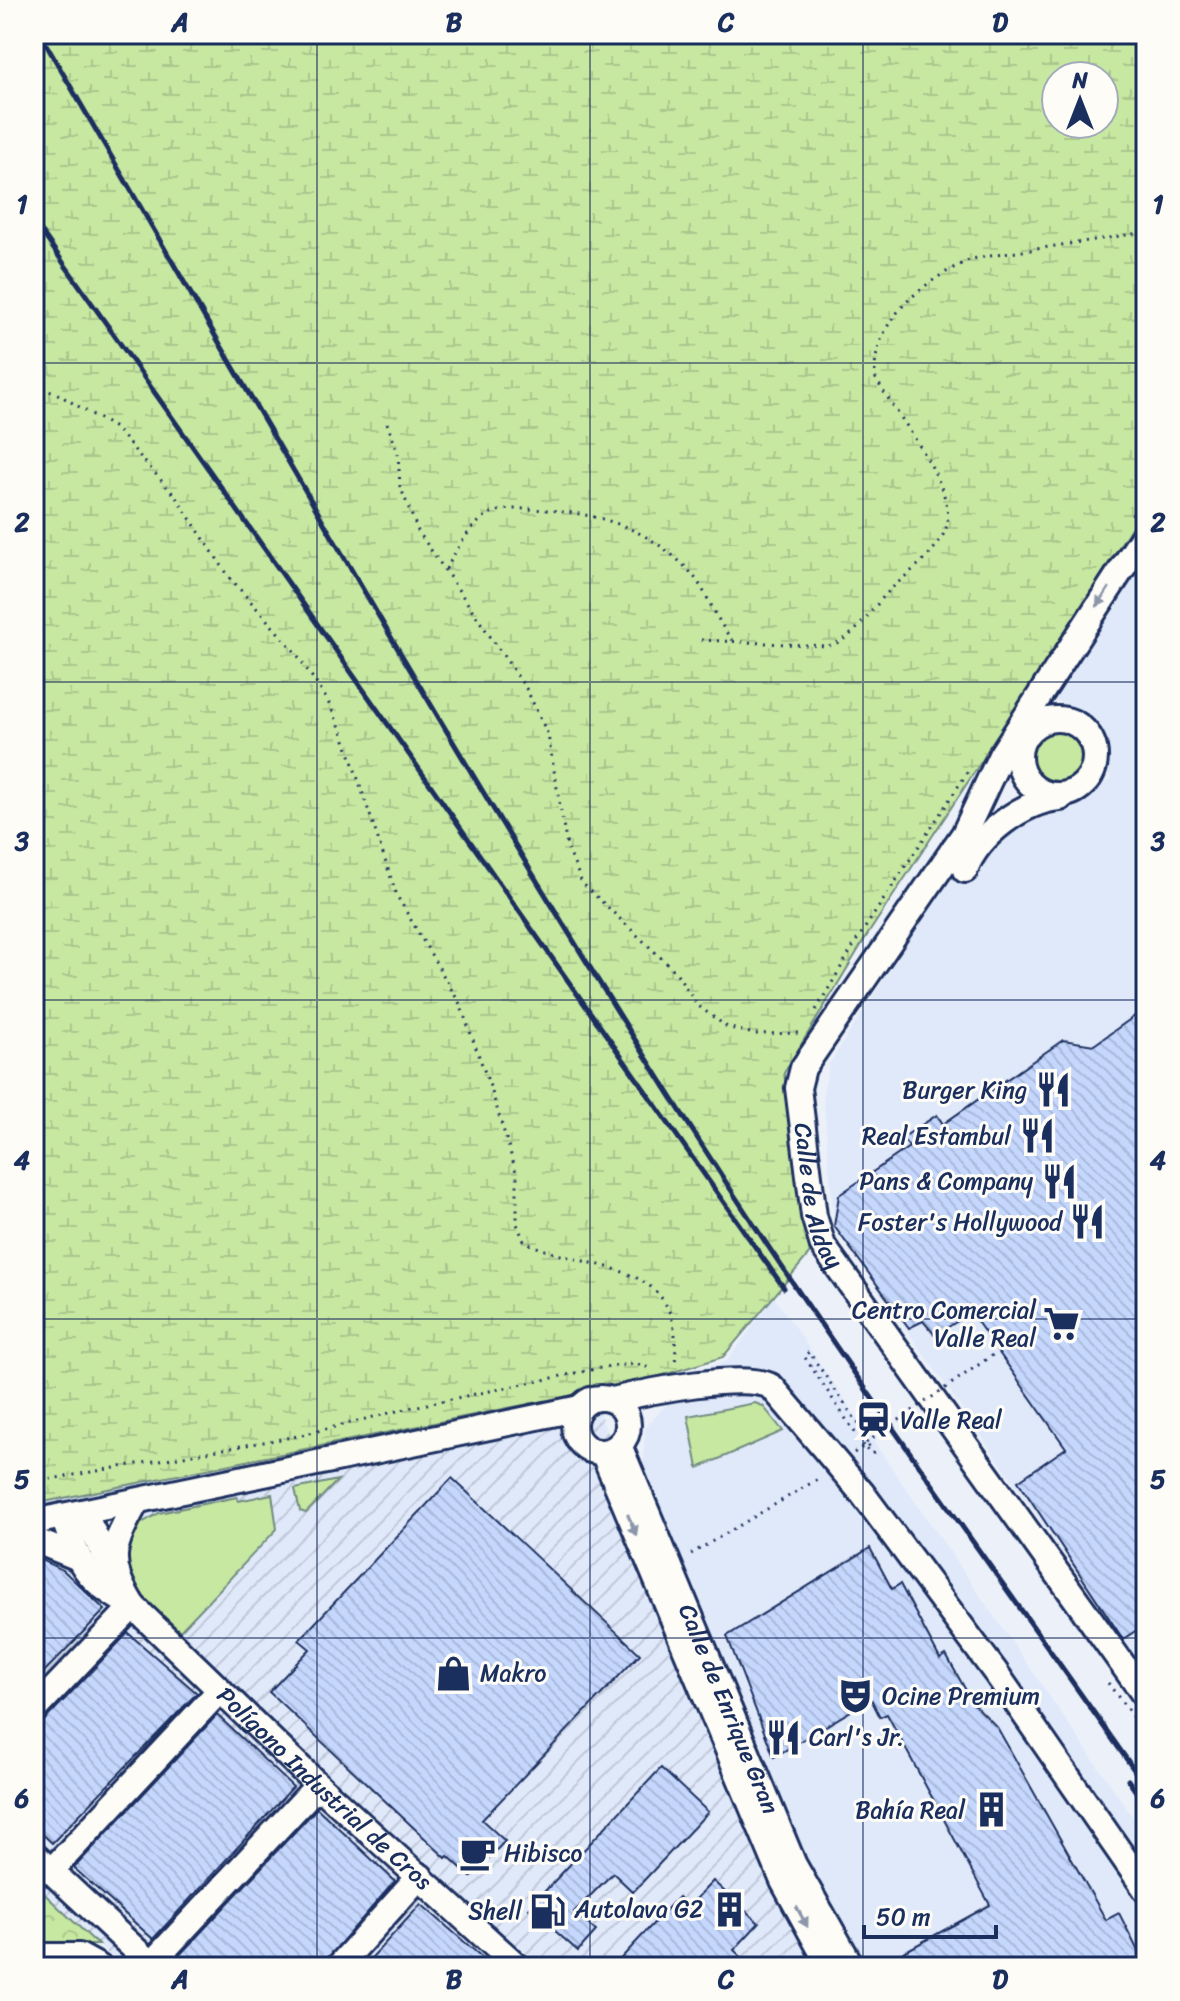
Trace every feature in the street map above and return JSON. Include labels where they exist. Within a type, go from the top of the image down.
[{"type":"street","points":[[964,834],[990,755],[1139,524]]},
{"type":"street","points":[[965,870],[974,848],[987,836],[1037,803],[1061,798],[1082,785],[1093,768],[1093,745],[1085,731],[1073,722],[1050,719],[990,755]]},
{"type":"street","points":[[1025,735],[1019,760],[1025,778],[1034,787],[1049,794],[1070,792]]},
{"type":"street","points":[[964,834],[1034,787]]},
{"type":"street","name":"Calle de Alday","points":[[964,834],[800,1074],[798,1099],[814,1216],[823,1246],[1146,1697]]},
{"type":"street","points":[[628,1421],[669,1380]]},
{"type":"street","points":[[34,1522],[580,1408],[595,1398],[613,1400],[669,1380],[762,1380],[779,1394],[862,1493],[996,1673],[1146,1890]]},
{"type":"street","points":[[524,1420],[554,1424],[575,1433],[586,1447],[611,1449],[628,1430],[626,1412],[613,1400]]},
{"type":"street","points":[[575,1433],[574,1424],[580,1408]]},
{"type":"street","name":"Calle de Enrique Gran","points":[[611,1449],[783,1881],[830,1967]]},
{"type":"street","name":"Calle de Enrique Gran","points":[[611,1449],[794,1865],[852,1967]]},
{"type":"street","points":[[115,1576],[119,1535],[137,1501]]},
{"type":"street","name":"Polígono Industrial de Cros","points":[[73,1514],[76,1557],[86,1574],[100,1588],[133,1606]]},
{"type":"street","name":"Polígono Industrial de Cros","points":[[73,1514],[133,1606],[318,1785],[420,1876],[508,1964]]},
{"type":"street","name":"Polígono Industrial de Cros","points":[[34,1540],[76,1557]]},
{"type":"street","points":[[34,1710],[133,1606]]},
{"type":"street","points":[[220,1690],[43,1863],[152,1965],[318,1785]]},
{"type":"street","points":[[338,1967],[420,1876]]},
{"type":"street","points":[[34,1956],[79,1956],[99,1967]]},
{"type":"path","points":[[701,640],[828,646],[846,641],[885,594],[936,547],[946,529],[945,500],[927,459],[875,377],[874,361],[880,342],[895,314],[944,271],[971,259],[1146,232]]},
{"type":"path","points":[[34,388],[56,393],[115,428],[175,496],[230,578],[296,653],[318,687],[342,731],[397,896],[460,1004],[492,1092],[517,1175],[517,1224],[524,1241],[544,1252],[610,1265],[640,1278],[663,1301],[677,1337],[669,1380],[635,1364],[610,1366],[413,1407],[298,1436],[34,1482]]},
{"type":"path","points":[[387,423],[398,453],[400,486],[418,531],[527,690],[548,735],[567,847],[582,883],[676,972],[697,1005],[727,1027],[754,1034],[803,1033],[797,1042]]},
{"type":"path","points":[[1139,524],[1146,494]]},
{"type":"path","points":[[446,570],[462,540],[492,513],[531,509],[618,521],[653,540],[692,575],[733,641]]},
{"type":"path","points":[[810,1020],[857,940],[990,755]]},
{"type":"path","points":[[809,1352],[865,1445],[804,1356],[809,1352]]},
{"type":"path","points":[[865,1445],[997,1352]]},
{"type":"path","points":[[912,1401],[919,1412]]},
{"type":"path","points":[[691,1554],[818,1479]]},
{"type":"path","points":[[1104,1677],[1146,1735]]},
{"type":"shaded area","points":[[1146,553],[1146,1671],[834,1226],[823,1094],[829,1064],[952,873],[1047,808],[1071,804],[1111,779],[1106,768],[1107,740],[1095,719],[1051,698]]},
{"type":"shaded area","points":[[774,1297],[1146,1836],[1146,1967],[855,1967],[797,1867],[704,1641],[643,1464],[645,1428],[666,1405],[665,1383],[727,1361]]},
{"type":"shaded area","points":[[592,1395],[695,1643],[855,1967],[122,1967],[34,1884],[34,1504]]},
{"type":"green space","points":[[34,34],[1146,34],[1146,504],[866,937],[784,1073],[810,1253],[723,1357],[647,1380],[34,1504]]},
{"type":"green space","points":[[1052,725],[1064,725],[1080,734],[1087,744],[1087,768],[1080,778],[1064,787],[1052,787],[1032,773],[1027,762],[1027,750],[1041,730]]},
{"type":"green space","points":[[755,1403],[763,1406],[783,1431],[698,1468],[688,1416]]},
{"type":"green space","points":[[338,1480],[306,1513],[300,1511],[295,1489]]},
{"type":"green space","points":[[272,1494],[277,1529],[180,1631],[139,1593],[128,1558],[127,1540],[135,1527],[159,1513],[237,1497],[238,1501]]},
{"type":"green space","points":[[34,1884],[93,1940],[99,1945],[34,1945]]},
{"type":"building","name":"Centro Comercial Valle Real","points":[[1146,1008],[1146,1624],[1123,1639],[1018,1481],[1066,1448],[971,1313],[935,1335],[923,1321],[909,1328],[834,1226],[839,1195],[909,1147],[902,1138],[937,1115],[943,1124],[1063,1040],[1094,1045]]},
{"type":"building","name":"Makro","points":[[452,1478],[640,1654],[482,1820],[505,1841],[471,1877],[448,1856],[446,1858],[269,1692],[310,1649],[299,1640]]},
{"type":"building","name":"Bahía Real","points":[[870,1548],[892,1589],[900,1584],[940,1659],[946,1655],[973,1703],[997,1727],[1106,1920],[1119,1913],[1146,1967],[901,1967],[895,1957],[990,1905],[887,1714],[880,1717],[871,1699],[774,1757],[727,1636]]},
{"type":"building","points":[[34,1557],[63,1570],[105,1610],[34,1682]]},
{"type":"building","points":[[128,1633],[197,1693],[52,1843],[34,1826],[34,1725],[45,1720]]},
{"type":"building","points":[[217,1715],[293,1787],[153,1939],[74,1868]]},
{"type":"building","points":[[661,1768],[708,1812],[633,1892],[613,1873],[574,1912],[596,1931],[578,1951],[529,1908]]},
{"type":"building","points":[[317,1808],[395,1881],[320,1967],[182,1967],[175,1960]]},
{"type":"building","points":[[713,1881],[759,1923],[734,1950],[752,1967],[613,1967],[678,1897],[688,1907]]},
{"type":"building","points":[[421,1904],[484,1959],[476,1967],[363,1967]]},
{"type":"railway","points":[[40,34],[450,737],[620,1016],[814,1314],[1146,1787]]},
{"type":"railway","points":[[34,221],[784,1288]]},
{"type":"railway","points":[[1128,1780],[1146,1806]]},
{"type":"place","name":"Burger King","points":[[1053,1090]]},
{"type":"place","name":"Real Estambul","points":[[1037,1136]]},
{"type":"place","name":"Pans & Company","points":[[1059,1181]]},
{"type":"place","name":"Foster's Hollywood","points":[[1088,1222]]},
{"type":"place","name":"Centro Comercial Valle Real","points":[[1062,1324]]},
{"type":"place","name":"Valle Real","points":[[874,1420]]},
{"type":"place","name":"Makro","points":[[454,1673]]},
{"type":"place","name":"Ocine Premium","points":[[856,1696]]},
{"type":"place","name":"Carl's Jr.","points":[[783,1737]]},
{"type":"place","name":"Bahía Real","points":[[991,1810]]},
{"type":"place","name":"Hibisco","points":[[478,1853]]},
{"type":"place","name":"Autolava G2","points":[[729,1909]]},
{"type":"place","name":"Shell","points":[[548,1911]]}]
